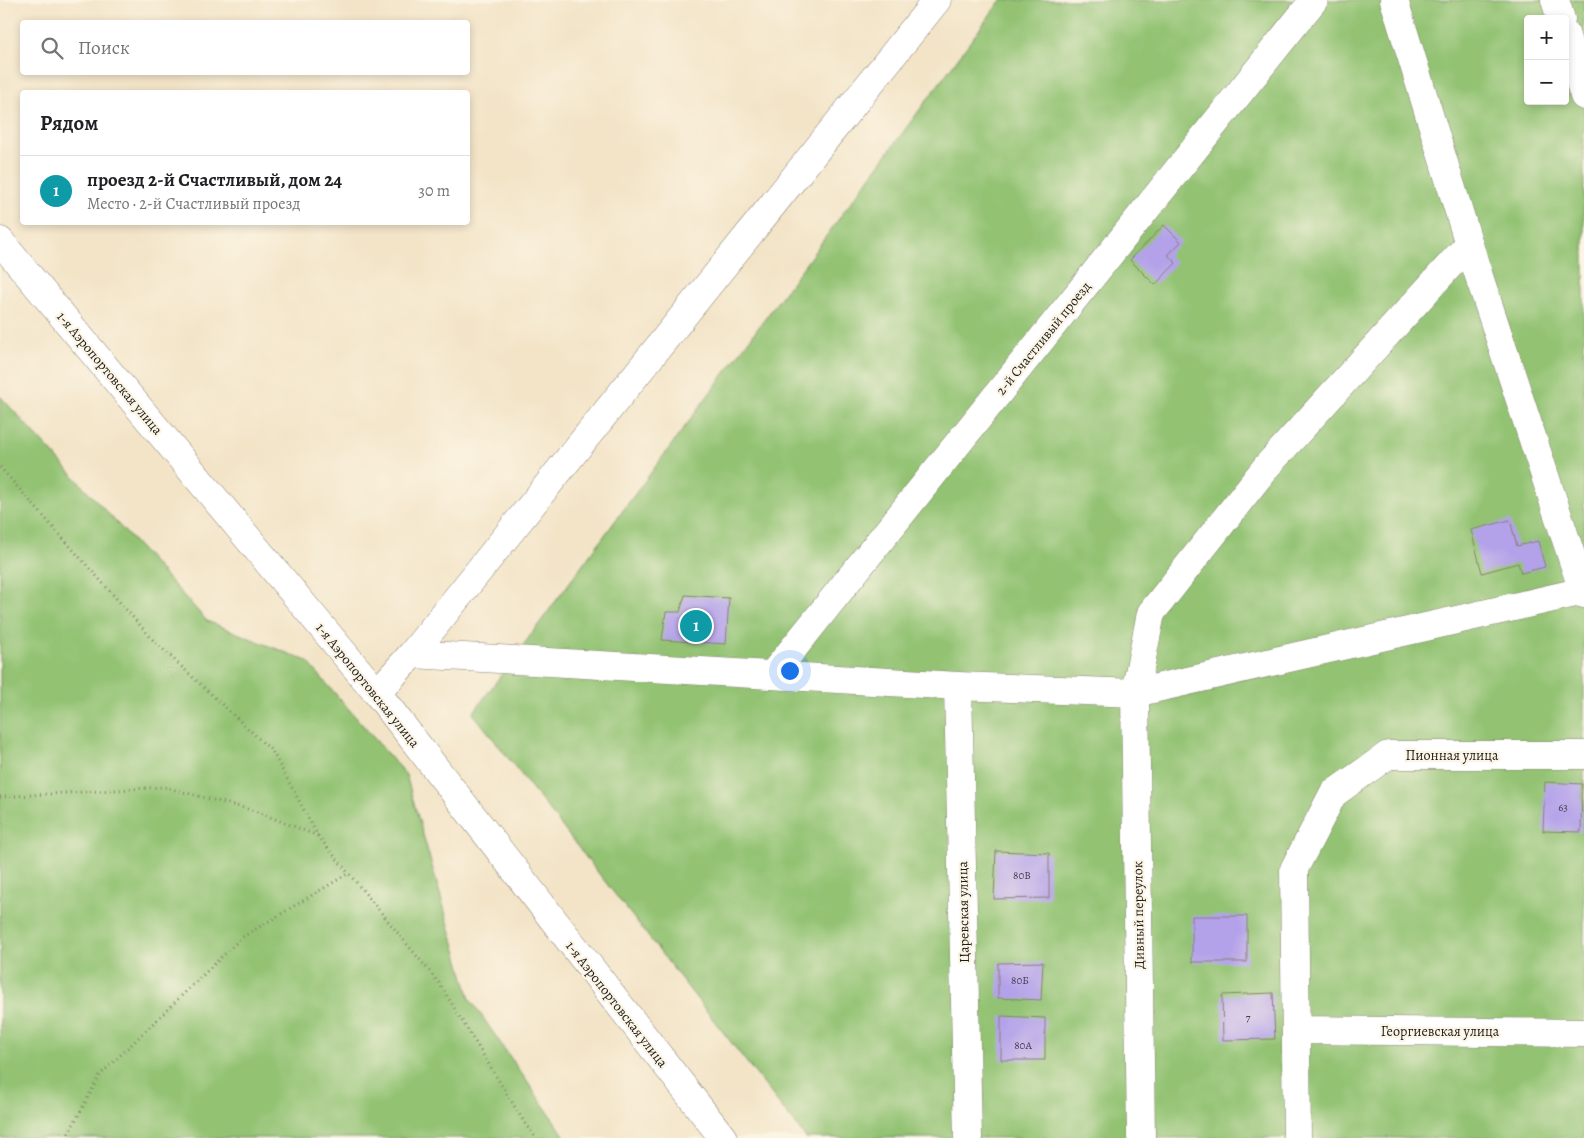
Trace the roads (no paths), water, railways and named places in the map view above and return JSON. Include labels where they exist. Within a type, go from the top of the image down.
[{"type":"street","points":[[377,693],[412,654],[936,0]]},
{"type":"street","name":"2-й Счастливый проезд","points":[[772,675],[1314,0]]},
{"type":"street","points":[[412,654],[958,686],[1135,693],[1584,592],[1469,244],[1394,0]]},
{"type":"street","points":[[1556,0],[1560,15]]},
{"type":"street","points":[[1569,46],[1584,96]]},
{"type":"street","name":"1-я Аэропортовская улица","points":[[0,242],[377,693],[723,1138]]},
{"type":"street","name":"Дивный переулок","points":[[1141,1138],[1135,693],[1151,613],[1267,466],[1469,244]]},
{"type":"street","name":"Царевская улица","points":[[958,686],[968,1138]]},
{"type":"street","name":"Пионная улица","points":[[1296,1030],[1294,869],[1333,794],[1388,756],[1584,756]]},
{"type":"street","points":[[1296,1030],[1297,1138]]},
{"type":"street","name":"Георгиевская улица","points":[[1296,1030],[1584,1033]]},
{"type":"place","name":"проезд 2-й Счастливый, дом 24","points":[[696,626]]}]
